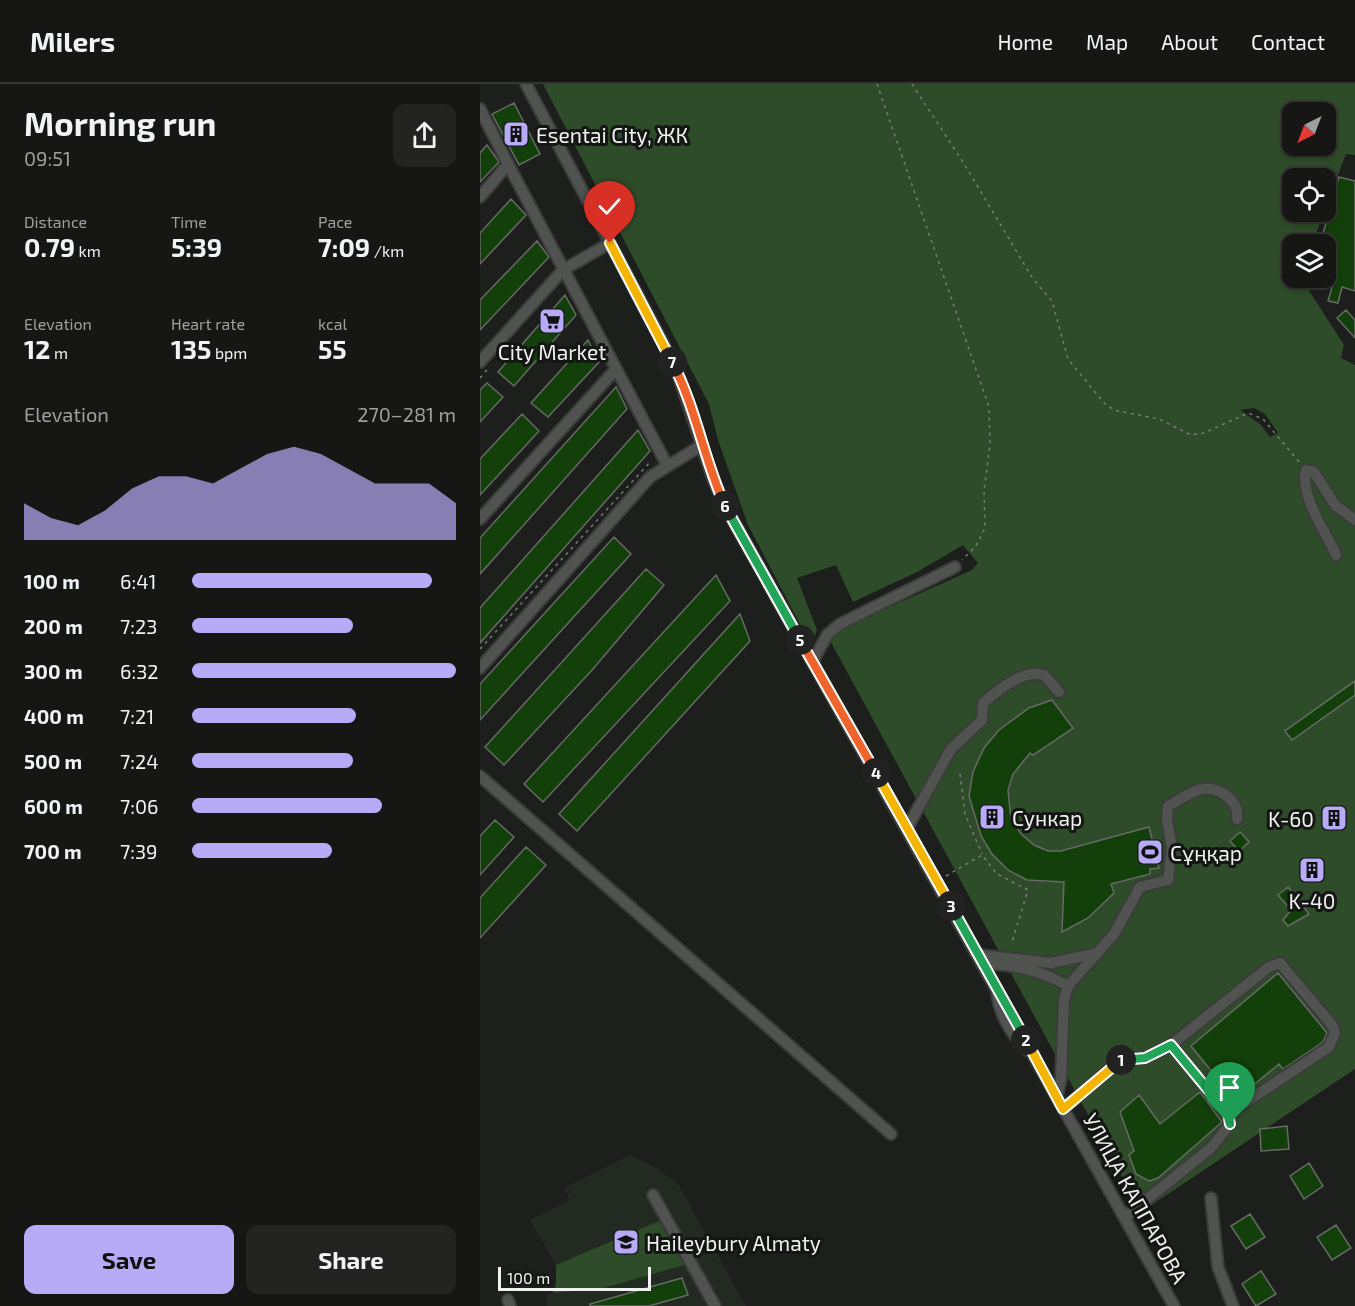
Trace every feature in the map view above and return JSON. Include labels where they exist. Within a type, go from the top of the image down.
[{"type":"street","name":"УЛИЦА КАППАРОВА","points":[[526,84],[676,369],[713,479],[730,516],[982,960],[1174,1306]]},
{"type":"street","points":[[480,110],[667,465]]},
{"type":"street","points":[[480,197],[508,164]]},
{"type":"street","points":[[480,362],[563,270],[610,243]]},
{"type":"street","points":[[480,519],[616,369]]},
{"type":"street","points":[[480,668],[650,477],[702,445]]},
{"type":"street","points":[[1336,555],[1307,493],[1304,478],[1306,470],[1314,472],[1335,505],[1355,520]]},
{"type":"street","points":[[813,661],[827,635],[840,624],[955,567]]},
{"type":"street","points":[[907,828],[951,749],[982,720],[983,703],[1020,678],[1038,673],[1059,692]]},
{"type":"street","points":[[480,776],[891,1134]]},
{"type":"street","points":[[1057,1096],[1061,1079],[1064,1000],[1068,986],[1098,953],[1124,919],[1140,887],[1167,880],[1172,847],[1167,820],[1168,806],[1202,789],[1226,794],[1234,803],[1237,819]]},
{"type":"street","points":[[982,960],[1051,963],[1098,953]]},
{"type":"street","points":[[982,960],[1038,972],[1068,986]]},
{"type":"street","points":[[1063,1109],[1122,1059],[1145,1058],[1171,1045],[1269,967],[1280,963],[1332,1025],[1335,1033],[1329,1047],[1228,1114]]},
{"type":"street","points":[[1125,1217],[1210,1148],[1230,1124],[1228,1114],[1171,1045]]},
{"type":"street","points":[[653,1195],[715,1306]]},
{"type":"street","points":[[1211,1198],[1218,1267],[1233,1306]]},
{"type":"path","points":[[877,84],[989,406],[990,444],[984,491],[985,528],[976,546],[955,567]]},
{"type":"path","points":[[912,84],[963,162],[1033,279],[1052,301],[1068,359],[1104,403],[1114,410],[1159,419],[1191,435],[1204,433],[1248,413],[1263,419],[1306,470]]},
{"type":"path","points":[[480,649],[639,472],[661,452]]},
{"type":"path","points":[[960,774],[965,814],[982,855],[997,874],[1028,890],[1012,942]]},
{"type":"path","points":[[938,882],[982,855]]},
{"type":"shaded area","name":"Haileybury Almaty","points":[[630,1155],[657,1168],[678,1184],[746,1306],[547,1306],[546,1295],[553,1293],[556,1284],[556,1265],[530,1220],[570,1200],[564,1188]]},
{"type":"green space","points":[[543,84],[1355,84],[1355,155],[1346,154],[1336,180],[1336,168],[1282,168],[1282,222],[1320,222],[1316,234],[1282,234],[1282,288],[1307,288],[1344,345],[1341,358],[1355,365],[1355,1069],[1141,1212],[827,635],[972,570],[978,563],[963,545],[917,572],[853,602],[836,565],[797,578],[817,630],[811,645],[748,525],[718,440],[709,404]],"holes":[[[1254,408],[1265,414],[1278,433],[1270,437],[1260,424],[1240,410]]]},
{"type":"green space","points":[[659,1221],[684,1265],[604,1288],[553,1293],[556,1284],[556,1265]]},
{"type":"building","name":"Esentai City, ЖК","points":[[514,103],[540,154],[519,165],[492,114]]},
{"type":"building","points":[[487,145],[499,162],[480,182],[480,153]]},
{"type":"building","points":[[1339,177],[1355,181],[1355,291],[1342,287],[1338,303],[1328,301],[1332,288],[1336,288],[1336,234],[1323,234],[1326,222],[1336,222],[1336,188]]},
{"type":"building","points":[[511,199],[526,215],[480,264],[480,233]]},
{"type":"building","points":[[537,241],[549,257],[480,330],[480,300]]},
{"type":"building","points":[[565,295],[576,315],[514,386],[498,372]]},
{"type":"building","points":[[1346,310],[1355,320],[1355,338],[1337,318]]},
{"type":"building","points":[[588,340],[599,362],[548,417],[531,403]]},
{"type":"building","points":[[487,383],[503,397],[480,422],[480,390]]},
{"type":"building","points":[[616,387],[627,409],[480,574],[480,538]]},
{"type":"building","points":[[522,414],[539,431],[480,495],[480,459]]},
{"type":"building","points":[[638,430],[650,451],[480,643],[480,608]]},
{"type":"building","points":[[614,537],[631,554],[480,720],[480,684]]},
{"type":"building","points":[[646,569],[664,585],[593,669],[504,765],[485,747]]},
{"type":"building","points":[[716,575],[730,601],[543,802],[524,784]]},
{"type":"building","points":[[740,614],[750,641],[577,831],[559,814]]},
{"type":"building","points":[[1355,681],[1355,695],[1292,740],[1285,731]]},
{"type":"building","name":"Сункар","points":[[1052,700],[1073,728],[1033,755],[1030,753],[1013,774],[1008,790],[1011,819],[1021,834],[1034,845],[1048,851],[1061,851],[1149,827],[1159,868],[1150,869],[1150,874],[1111,884],[1114,893],[1088,918],[1062,932],[1064,882],[1027,880],[1008,870],[992,854],[981,836],[969,796],[973,772],[984,748],[999,730],[1029,708]]},
{"type":"building","points":[[495,820],[514,837],[480,875],[480,836]]},
{"type":"building","points":[[1240,832],[1249,842],[1239,851],[1230,841]]},
{"type":"building","points":[[526,847],[546,865],[480,938],[480,898]]},
{"type":"building","points":[[1288,887],[1309,914],[1288,926],[1283,920],[1291,910],[1278,895]]},
{"type":"building","points":[[1278,973],[1327,1033],[1323,1042],[1283,1069],[1279,1064],[1235,1100],[1191,1046]]},
{"type":"building","points":[[1200,1092],[1222,1122],[1158,1178],[1149,1181],[1136,1174],[1129,1155],[1134,1151],[1120,1112],[1139,1095],[1160,1124]]},
{"type":"building","points":[[1287,1126],[1289,1149],[1261,1151],[1260,1129]]},
{"type":"building","points":[[1309,1163],[1323,1186],[1304,1199],[1290,1176]]},
{"type":"building","points":[[1250,1214],[1265,1237],[1246,1249],[1231,1226]]},
{"type":"building","points":[[1336,1225],[1351,1248],[1332,1260],[1317,1237]]},
{"type":"building","points":[[1261,1271],[1276,1294],[1256,1306],[1242,1284]]},
{"type":"building","points":[[682,1278],[688,1295],[649,1306],[590,1306],[590,1304]]},
{"type":"place","name":"Esentai City, ЖК","points":[[516,134]]},
{"type":"place","name":"City Market","points":[[552,321]]},
{"type":"place","name":"Сункар","points":[[992,817]]},
{"type":"place","name":"K-60","points":[[1334,818]]},
{"type":"place","name":"Сұңқар","points":[[1150,852]]},
{"type":"place","name":"K-40","points":[[1312,870]]},
{"type":"place","name":"Haileybury Almaty","points":[[626,1242]]},
{"type":"route","points":[[610,243],[676,369],[688,399],[713,479],[730,516],[979,955],[1063,1109],[1122,1059],[1145,1058],[1171,1045],[1228,1114],[1230,1124]]}]
